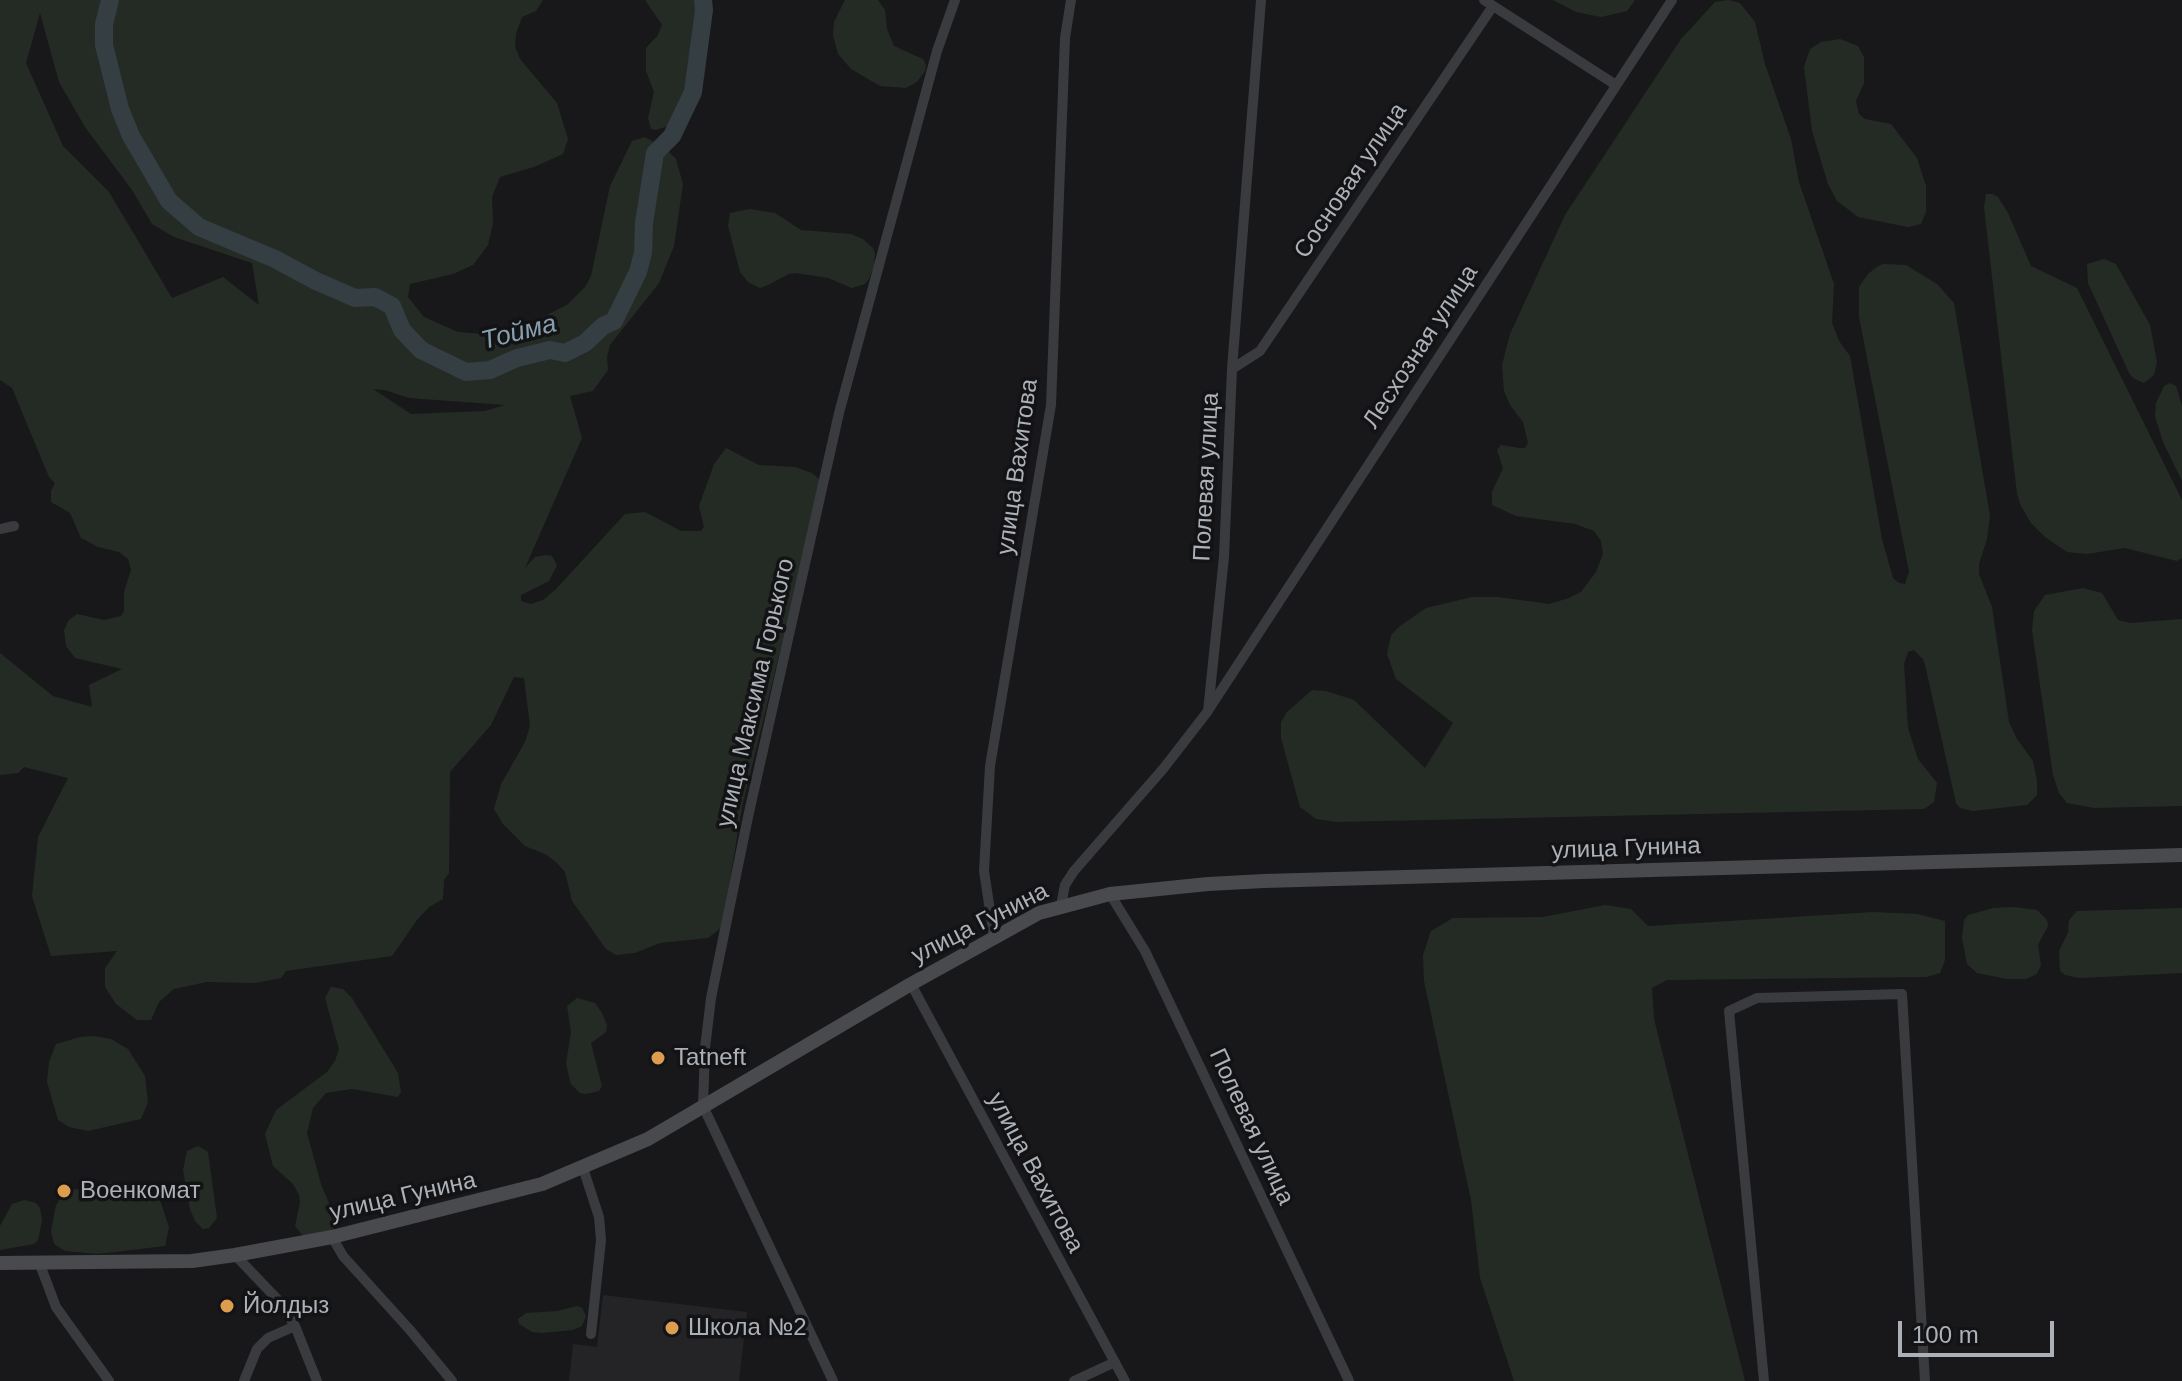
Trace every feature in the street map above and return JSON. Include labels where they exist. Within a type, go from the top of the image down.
[{"type":"main road","name":"улица Гунина","points":[[0,1263],[192,1261],[332,1237],[494,1198],[583,1168],[648,1139],[911,984],[1039,913],[1110,894],[1264,881],[2182,855]]},
{"type":"street","name":"улица Максима Горького","points":[[833,1381],[703,1106],[705,1048],[711,998],[748,817],[836,428],[937,51],[955,0]]},
{"type":"street","name":"улица Вахитова","points":[[994,937],[984,871],[990,766],[1051,405],[1065,38],[1071,0]]},
{"type":"street","name":"Полевая улица","points":[[1208,711],[1224,557],[1232,369],[1261,0]]},
{"type":"street","name":"Сосновая улица","points":[[1232,369],[1260,351],[1488,3]]},
{"type":"street","points":[[1488,3],[1616,85]]},
{"type":"street","name":"Лесхозная улица","points":[[1208,711],[1670,3]]},
{"type":"street","points":[[0,529],[14,526]]},
{"type":"street","points":[[1061,905],[1065,885],[1074,871],[1163,769],[1208,711]]},
{"type":"street","name":"Полевая улица","points":[[1110,894],[1145,951],[1349,1381]]},
{"type":"street","name":"улица Вахитова","points":[[911,984],[1125,1381]]},
{"type":"street","points":[[1764,1381],[1729,1011],[1757,998],[1902,994],[1925,1381]]},
{"type":"street","points":[[583,1168],[599,1217],[601,1240],[591,1334]]},
{"type":"street","points":[[332,1237],[343,1256],[452,1381]]},
{"type":"street","points":[[235,1255],[280,1302],[295,1326],[317,1381]]},
{"type":"street","points":[[39,1262],[56,1307],[109,1381]]},
{"type":"street","points":[[244,1381],[257,1349],[268,1338],[295,1326]]},
{"type":"street","points":[[1074,1381],[1115,1362]]},
{"type":"shaded area","points":[[0,0],[543,0],[536,11],[522,17],[515,46],[520,59],[557,103],[568,139],[563,154],[500,177],[492,197],[493,223],[488,245],[473,265],[453,274],[410,284],[408,297],[424,317],[458,332],[483,334],[533,322],[567,305],[591,276],[610,186],[632,141],[645,137],[676,159],[683,184],[674,246],[659,283],[610,345],[608,370],[593,391],[570,396],[582,438],[525,568],[535,557],[546,555],[552,556],[557,565],[549,581],[521,595],[521,601],[531,604],[543,600],[625,514],[645,512],[681,531],[701,531],[704,527],[699,506],[714,464],[726,448],[759,465],[795,467],[819,479],[819,491],[742,807],[722,927],[708,938],[660,943],[635,953],[616,955],[606,949],[572,901],[565,872],[547,855],[525,846],[503,824],[494,809],[501,784],[525,742],[530,726],[524,678],[514,677],[491,725],[450,772],[449,873],[444,880],[443,899],[429,907],[417,920],[392,956],[286,971],[281,978],[255,983],[207,982],[174,989],[159,1002],[151,1020],[137,1020],[116,1004],[105,987],[105,968],[117,951],[51,956],[32,896],[38,837],[68,778],[24,767],[18,773],[0,775],[0,653],[53,696],[92,707],[89,685],[122,669],[75,658],[66,646],[64,630],[69,620],[77,614],[104,620],[121,616],[131,570],[128,559],[119,552],[98,547],[81,538],[70,513],[51,502],[55,483],[49,477],[12,388],[0,380]],"holes":[[[40,13],[59,82],[85,127],[132,190],[152,224],[174,237],[252,263],[259,305],[223,277],[172,298],[109,192],[63,146],[26,63]],[[373,389],[409,398],[505,405],[485,411],[411,414]]]},
{"type":"shaded area","points":[[645,0],[709,0],[703,58],[668,126],[656,130],[651,129],[648,118],[654,92],[646,71],[646,48],[658,35],[662,25]]},
{"type":"shaded area","points":[[845,0],[878,0],[885,10],[887,29],[894,46],[923,59],[926,65],[917,82],[906,88],[880,86],[851,69],[838,54],[833,35],[834,22]]},
{"type":"shaded area","points":[[1553,0],[1635,0],[1627,11],[1601,17],[1576,12]]},
{"type":"shaded area","points":[[1728,0],[1740,3],[1755,22],[1765,64],[1791,139],[1799,182],[1834,284],[1832,323],[1839,341],[1850,356],[1882,539],[1893,578],[1899,583],[1905,584],[1909,572],[1859,317],[1859,287],[1878,266],[1906,265],[1937,284],[1954,303],[1990,516],[1979,574],[1992,607],[2009,722],[2033,761],[2037,795],[2027,805],[1973,811],[1960,808],[1956,803],[1925,665],[1914,650],[1908,652],[1904,664],[1908,728],[1918,759],[1937,783],[1934,802],[1924,809],[1337,822],[1316,819],[1300,807],[1281,738],[1281,722],[1287,712],[1312,690],[1354,700],[1425,768],[1453,723],[1396,679],[1387,654],[1391,635],[1426,608],[1472,597],[1549,604],[1569,598],[1581,592],[1596,572],[1603,554],[1601,541],[1594,531],[1575,524],[1516,516],[1492,505],[1492,492],[1503,468],[1497,450],[1501,445],[1525,448],[1528,443],[1523,422],[1504,391],[1502,365],[1510,334],[1565,215],[1681,39],[1715,2]]},
{"type":"shaded area","points":[[1840,39],[1858,46],[1864,57],[1864,83],[1856,101],[1859,114],[1865,119],[1891,124],[1917,158],[1926,186],[1926,212],[1921,224],[1908,227],[1858,217],[1837,201],[1828,184],[1812,131],[1804,67],[1810,49],[1821,42]]},
{"type":"shaded area","points":[[1986,194],[1998,197],[2008,213],[2031,266],[2077,288],[2182,500],[2182,558],[2177,561],[2125,548],[2087,554],[2067,552],[2031,523],[2021,506],[2017,494],[1984,207]]},
{"type":"shaded area","points":[[750,209],[775,213],[801,230],[851,234],[863,239],[875,254],[869,279],[865,284],[852,288],[828,278],[795,273],[760,288],[748,282],[740,272],[728,226],[730,213]]},
{"type":"shaded area","points":[[2104,259],[2116,264],[2150,325],[2157,362],[2154,375],[2144,383],[2129,373],[2088,283],[2087,264]]},
{"type":"shaded area","points":[[2170,383],[2176,386],[2182,406],[2182,481],[2163,442],[2155,416],[2156,403],[2164,386]]},
{"type":"shaded area","points":[[2083,588],[2102,593],[2118,620],[2130,623],[2182,619],[2182,806],[2094,808],[2067,803],[2059,793],[2053,775],[2032,630],[2034,611],[2045,595]]},
{"type":"shaded area","points":[[1605,905],[1631,909],[1648,926],[1873,912],[1917,914],[1945,921],[1945,960],[1940,973],[1926,977],[1667,980],[1652,988],[1654,1019],[1745,1381],[1514,1381],[1480,1278],[1471,1200],[1424,981],[1423,955],[1431,931],[1453,918],[1543,917]]},
{"type":"shaded area","points":[[1993,908],[2037,910],[2047,920],[2048,926],[2038,945],[2041,965],[2037,974],[2026,979],[2007,979],[1977,973],[1967,964],[1962,938],[1964,920],[1968,915]]},
{"type":"shaded area","points":[[2182,908],[2182,973],[2080,978],[2060,971],[2059,951],[2068,933],[2069,920],[2077,911]]},
{"type":"shaded area","points":[[331,987],[343,989],[352,998],[398,1073],[401,1092],[398,1097],[352,1089],[326,1093],[313,1108],[307,1133],[336,1226],[331,1231],[303,1236],[295,1226],[299,1195],[293,1184],[273,1166],[265,1134],[276,1110],[327,1072],[335,1061],[339,1049],[325,998]]},
{"type":"shaded area","points":[[577,998],[595,1003],[607,1025],[606,1032],[591,1043],[602,1086],[599,1091],[586,1094],[580,1093],[571,1084],[566,1064],[571,1032],[567,1006]]},
{"type":"shaded area","points":[[93,1036],[111,1039],[128,1049],[145,1076],[148,1102],[141,1119],[88,1131],[69,1127],[58,1120],[47,1082],[49,1062],[56,1044]]},
{"type":"shaded area","points":[[198,1146],[208,1152],[217,1218],[209,1228],[203,1229],[190,1209],[183,1170],[187,1151]]},
{"type":"shaded area","points":[[112,1182],[143,1186],[159,1197],[169,1227],[165,1246],[98,1254],[65,1251],[54,1244],[51,1231],[56,1205],[63,1195],[68,1191]]},
{"type":"shaded area","points":[[24,1200],[36,1203],[40,1208],[42,1221],[38,1240],[34,1244],[0,1250],[0,1226],[12,1204]]},
{"type":"shaded area","name":"Школа №2","points":[[603,1295],[747,1312],[739,1381],[569,1381],[573,1344],[597,1347]]},
{"type":"shaded area","points":[[577,1306],[586,1316],[582,1326],[573,1330],[532,1332],[519,1324],[518,1319],[526,1313]]},
{"type":"waterway","name":"Тойма","points":[[110,0],[104,24],[104,45],[120,109],[131,136],[169,201],[199,227],[355,298],[375,297],[392,306],[402,330],[421,350],[466,372],[490,370],[517,358],[550,350],[565,353],[585,343],[603,326],[614,321],[638,272],[643,253],[644,223],[655,153],[672,136],[693,92],[703,0]]},
{"type":"place","name":"Tatneft","points":[[658,1058]]},
{"type":"place","name":"Военкомат","points":[[64,1191]]},
{"type":"place","name":"Йолдыз","points":[[227,1306]]},
{"type":"place","name":"Школа №2","points":[[672,1328]]}]
